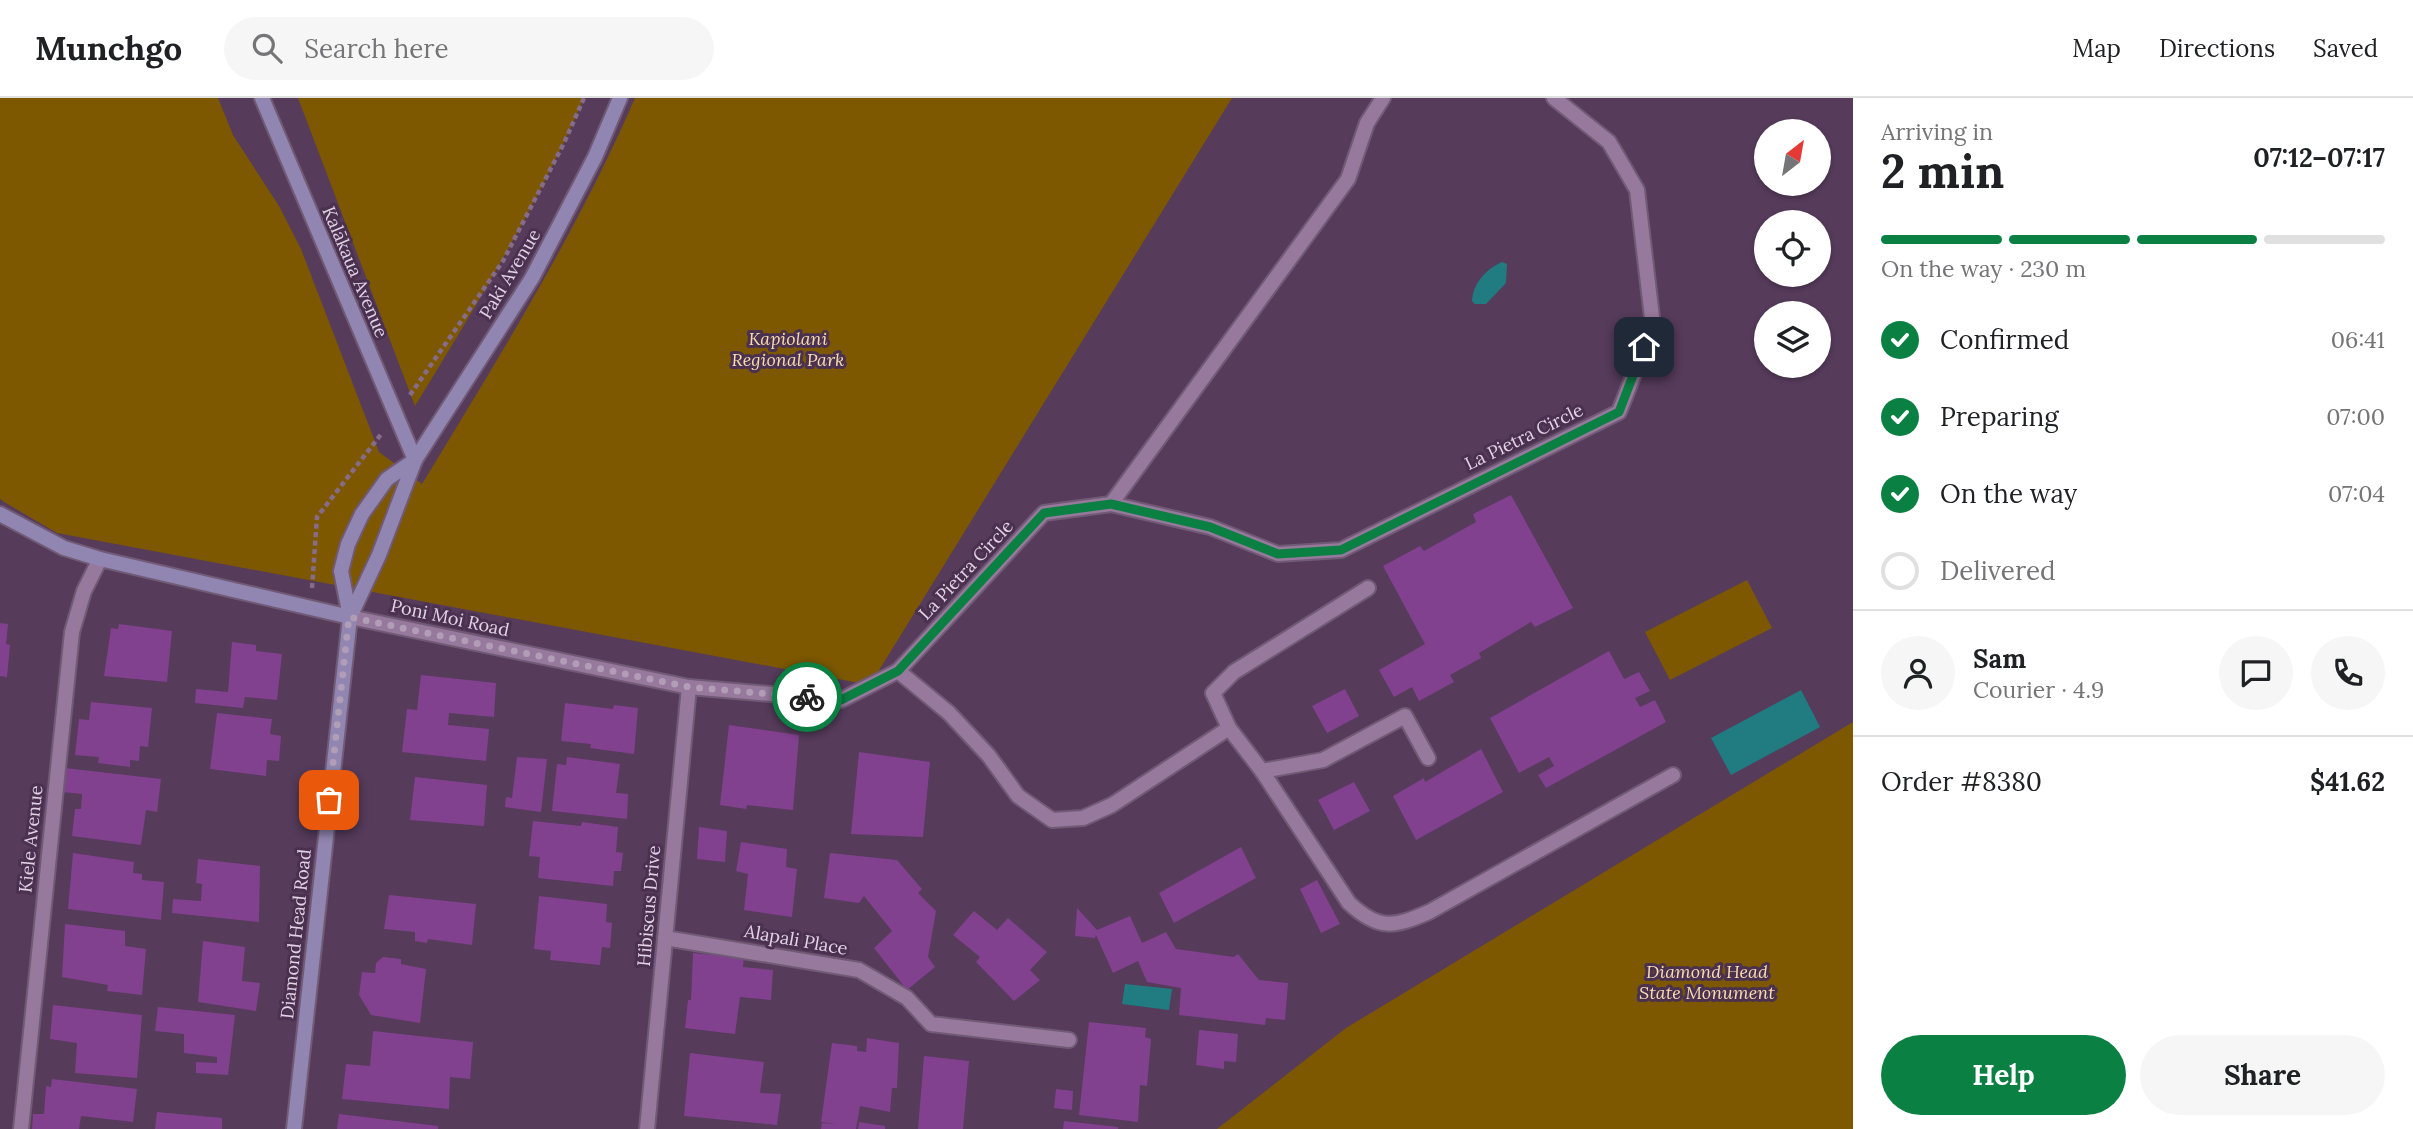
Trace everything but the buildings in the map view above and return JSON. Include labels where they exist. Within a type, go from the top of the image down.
[{"type":"street","name":"Kalākaua Avenue","points":[[262,98],[415,460]]},
{"type":"street","name":"Paki Avenue","points":[[349,617],[379,555],[415,460],[532,278],[595,157],[620,98]]},
{"type":"street","points":[[1111,504],[1348,179],[1367,123],[1383,98]]},
{"type":"street","name":"La Pietra Circle","points":[[898,671],[1044,513],[1111,504],[1210,527],[1278,554],[1341,550],[1619,412],[1653,326],[1637,190],[1609,142],[1554,98]]},
{"type":"street","name":"Paki Avenue","points":[[349,617],[341,571],[348,544],[362,514],[387,479],[415,460]]},
{"type":"street","name":"Poni Moi Road","points":[[0,514],[64,548],[100,559],[349,617],[689,687],[841,700],[898,671]]},
{"type":"street","name":"Kiele Avenue","points":[[21,1129],[72,632],[84,592],[100,559]]},
{"type":"street","points":[[1368,588],[1234,672],[1213,693],[1229,728],[1262,771],[1349,903],[1363,917],[1396,926],[1429,912],[1673,775]]},
{"type":"street","name":"Diamond Head Road","points":[[294,1129],[349,617]]},
{"type":"street","points":[[898,671],[949,713],[989,756],[1018,796],[1052,820],[1083,818],[1112,805],[1229,728]]},
{"type":"street","name":"Hibiscus Drive","points":[[647,1129],[689,687]]},
{"type":"street","points":[[1262,771],[1323,760],[1405,716],[1428,758]]},
{"type":"street","name":"Alapali Place","points":[[665,938],[859,970],[906,998],[931,1024],[1069,1040]]},
{"type":"path","points":[[414,390],[503,261],[565,143],[584,98]]},
{"type":"path","points":[[314,567],[317,517],[375,442]]},
{"type":"green space","name":"Kapiolani Regional Park","points":[[0,98],[218,98],[233,135],[279,206],[301,249],[379,452],[422,484],[508,342],[562,246],[635,98],[1232,98],[870,685],[57,533],[4,502],[0,499]]},
{"type":"green space","points":[[298,98],[584,98],[526,217],[415,406]]},
{"type":"green space","points":[[1747,580],[1772,628],[1670,680],[1645,632]]},
{"type":"green space","name":"Diamond Head State Monument","points":[[1853,722],[1853,1129],[1217,1129],[1346,1028]]},
{"type":"shaded area","points":[[1502,262],[1507,264],[1506,283],[1486,304],[1475,304],[1472,301],[1473,294],[1478,283],[1486,273]]},
{"type":"shaded area","points":[[1801,690],[1820,727],[1731,775],[1711,738]]},
{"type":"shaded area","points":[[1125,984],[1172,989],[1169,1010],[1122,1004]]},
{"type":"way so far","points":[[329,800],[349,617],[689,687],[807,697]]},
{"type":"route","points":[[807,697],[841,700],[898,671],[1044,513],[1111,504],[1210,527],[1278,554],[1341,550],[1619,412],[1644,347]]}]
